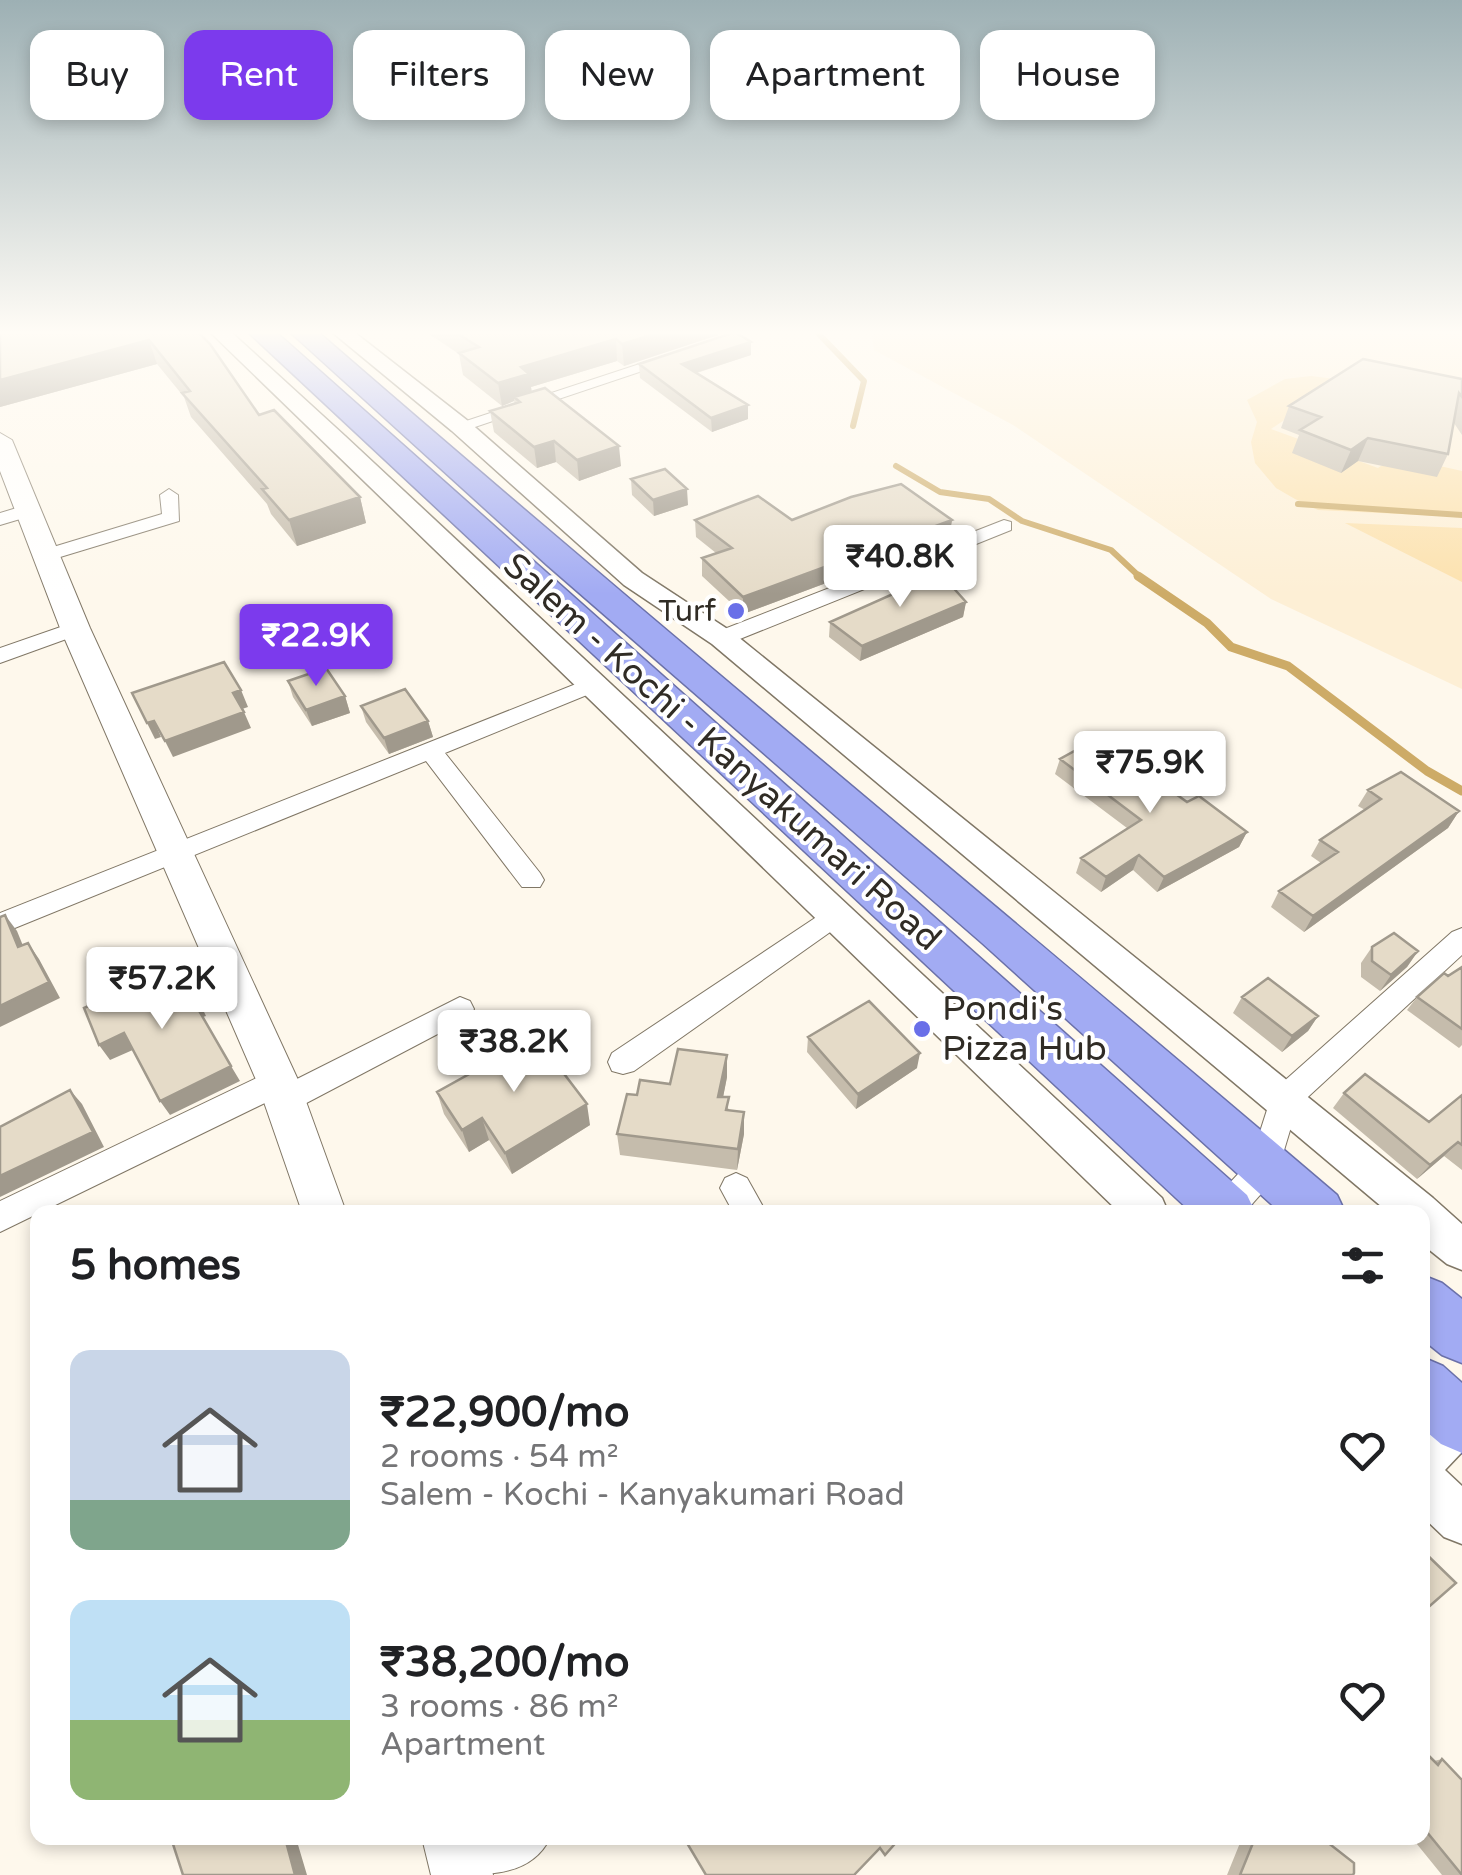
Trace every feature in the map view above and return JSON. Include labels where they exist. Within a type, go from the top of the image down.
[{"type":"highway","name":"Salem - Kochi - Kanyakumari Road","points":[[357,420],[1218,1205]]},
{"type":"highway","name":"Salem - Kochi - Kanyakumari Road","points":[[402,420],[559,558],[998,930],[1310,1205]]},
{"type":"highway","points":[[1430,1309],[1462,1335]]},
{"type":"main road","points":[[1,444],[15,515],[47,555],[75,628],[281,1091],[322,1205]]},
{"type":"main road","points":[[455,1845],[462,1875]]},
{"type":"street","points":[[314,420],[596,683],[833,916],[1140,1205]]},
{"type":"street","points":[[452,420],[633,579],[722,638],[1409,1205]]},
{"type":"street","points":[[460,426],[480,420]]},
{"type":"street","points":[[47,555],[172,517],[170,495]]},
{"type":"street","points":[[722,638],[1004,526]]},
{"type":"street","points":[[0,656],[75,628]]},
{"type":"street","points":[[0,924],[596,683]]},
{"type":"street","points":[[431,751],[531,880]]},
{"type":"street","points":[[623,1062],[833,916]]},
{"type":"street","points":[[1232,1205],[1265,1168],[1284,1100],[1462,939]]},
{"type":"street","points":[[0,1218],[460,1009]]},
{"type":"street","points":[[1430,1223],[1462,1250]]},
{"type":"street","points":[[1430,1489],[1462,1519]]},
{"type":"street","points":[[474,1875],[516,1845]]},
{"type":"shaded area","points":[[1003,420],[1462,420],[1462,689],[1271,599]]},
{"type":"shaded area","points":[[1285,420],[1271,429],[1378,468],[1395,456],[1462,471],[1462,517],[1318,510],[1276,488],[1255,463],[1251,442],[1257,422]]},
{"type":"shaded area","points":[[1345,523],[1462,528],[1462,582]]},
{"type":"building","points":[[206,420],[283,420],[360,497],[289,520],[262,489],[267,488]]},
{"type":"building","points":[[500,420],[585,420],[619,446],[577,460],[554,441],[534,447]]},
{"type":"building","points":[[1317,420],[1454,420],[1448,454],[1368,438],[1351,450],[1300,430]]},
{"type":"building","points":[[665,469],[687,489],[653,500],[631,479]]},
{"type":"building","points":[[901,484],[952,520],[743,597],[702,558],[732,548],[695,520],[758,496],[792,520],[851,497]]},
{"type":"building","points":[[940,573],[966,602],[862,646],[830,622]]},
{"type":"building","points":[[224,662],[241,690],[233,693],[244,712],[165,741],[154,721],[147,723],[132,693]]},
{"type":"building","points":[[326,668],[345,696],[306,710],[288,681]]},
{"type":"building","points":[[405,689],[428,721],[384,738],[361,706]]},
{"type":"building","points":[[1098,738],[1187,802],[1199,796],[1247,832],[1164,877],[1139,855],[1106,877],[1081,858],[1141,820],[1060,759]]},
{"type":"building","points":[[1401,772],[1459,811],[1313,916],[1279,891],[1338,852],[1320,840],[1381,799],[1368,790]]},
{"type":"building","points":[[5,915],[18,947],[28,943],[49,982],[0,1006],[0,917]]},
{"type":"building","points":[[1394,933],[1418,951],[1391,975],[1372,961],[1372,947]]},
{"type":"building","points":[[180,966],[197,1001],[194,1002],[231,1066],[160,1101],[124,1033],[99,1045],[84,1008]]},
{"type":"building","points":[[1462,967],[1462,1029],[1417,997],[1444,973],[1448,976]]},
{"type":"building","points":[[1268,978],[1318,1016],[1292,1036],[1242,997]]},
{"type":"building","points":[[869,1001],[920,1053],[858,1094],[808,1037]]},
{"type":"building","points":[[536,1037],[587,1104],[505,1153],[482,1118],[462,1130],[437,1092]]},
{"type":"building","points":[[678,1049],[727,1055],[718,1097],[729,1097],[726,1110],[744,1112],[738,1149],[617,1134],[627,1094],[637,1095],[640,1080],[670,1084]]},
{"type":"building","points":[[1365,1074],[1429,1122],[1462,1095],[1462,1145],[1458,1142],[1430,1165],[1344,1093]]},
{"type":"building","points":[[70,1090],[93,1132],[0,1176],[0,1127]]},
{"type":"building","points":[[1430,1558],[1456,1583],[1430,1606]]},
{"type":"building","points":[[1430,1757],[1438,1765],[1442,1759],[1462,1780],[1462,1875],[1430,1836]]},
{"type":"building","points":[[173,1845],[287,1845],[295,1875],[183,1875]]},
{"type":"building","points":[[688,1845],[894,1845],[885,1855],[880,1848],[854,1875],[706,1875]]},
{"type":"building","points":[[1252,1845],[1331,1845],[1354,1863],[1353,1875],[1240,1875]]},
{"type":"waterway","points":[[853,426],[855,420]]},
{"type":"waterway","points":[[896,466],[940,492],[989,499],[1022,521],[1111,550],[1141,578]]},
{"type":"waterway","points":[[1298,504],[1462,515]]},
{"type":"waterway","points":[[1141,578],[1207,623],[1231,647],[1288,666],[1427,771],[1462,791]]},
{"type":"place","name":"Turf","points":[[736,611]]},
{"type":"place","name":"Pondi's Pizza Hub","points":[[922,1029]]}]
